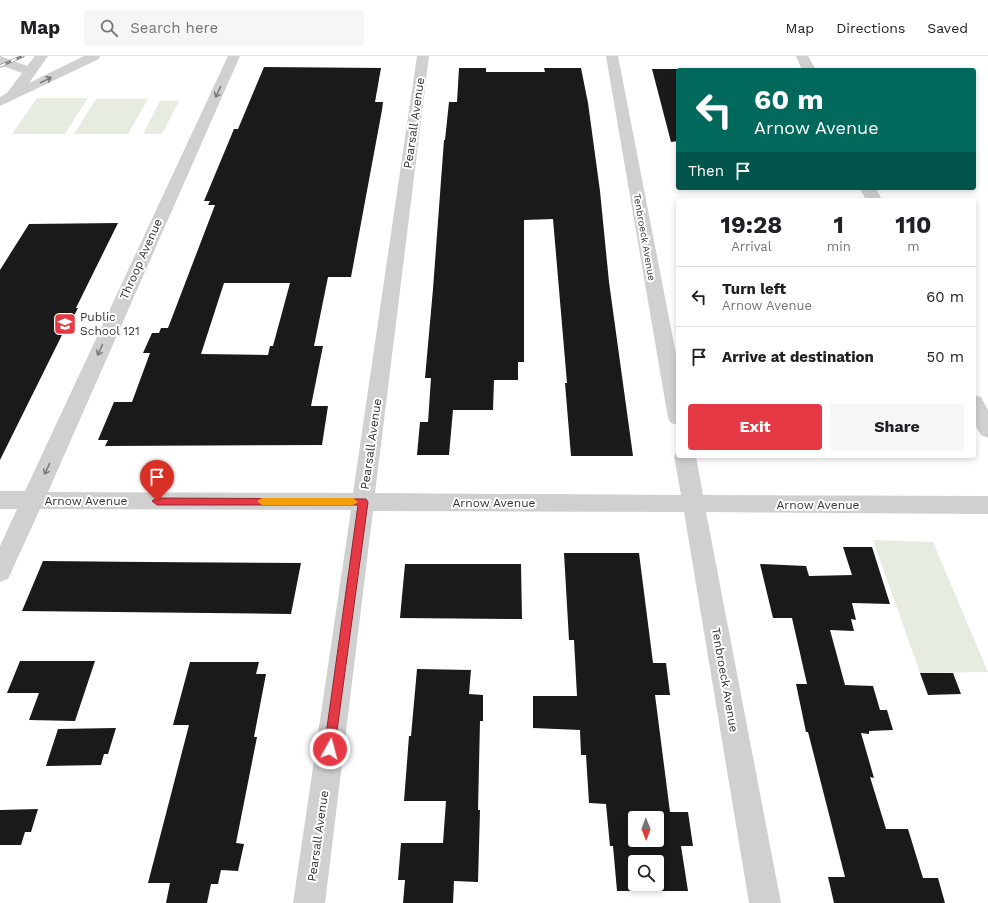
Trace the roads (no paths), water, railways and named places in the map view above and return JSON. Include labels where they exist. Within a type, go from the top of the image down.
[{"type":"street","points":[[0,111],[5,99],[30,72],[42,56]]},
{"type":"street","points":[[5,99],[94,56]]},
{"type":"street","name":"Throop Avenue","points":[[0,572],[234,56]]},
{"type":"street","name":"Pearsall Avenue","points":[[309,903],[423,56]]},
{"type":"street","name":"Tenbroeck Avenue","points":[[612,56],[676,407]]},
{"type":"street","points":[[802,56],[808,68]]},
{"type":"street","points":[[0,60],[30,72]]},
{"type":"street","points":[[976,406],[988,430]]},
{"type":"street","name":"Tenbroeck Avenue","points":[[685,458],[766,903]]},
{"type":"street","name":"Arnow Avenue","points":[[0,500],[988,505]]},
{"type":"railway","points":[[0,66],[23,56]]},
{"type":"place","name":"Public School 121","points":[[65,324]]}]
